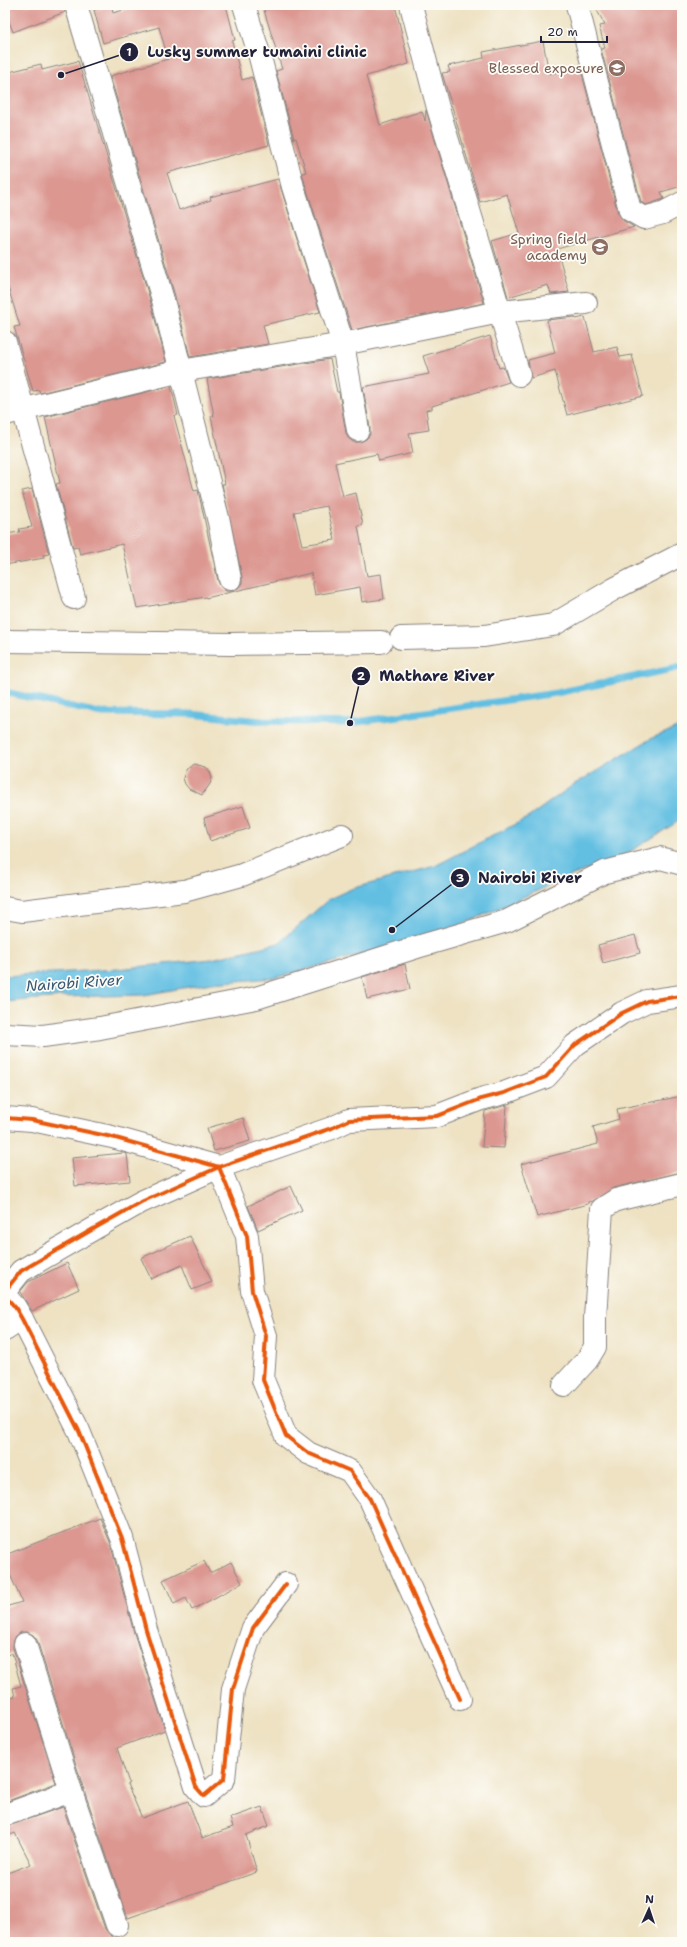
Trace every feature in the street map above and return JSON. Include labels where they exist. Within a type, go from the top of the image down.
[{"type":"street","points":[[76,5],[148,243],[220,522],[230,579]]},
{"type":"street","points":[[244,5],[260,57],[293,187],[343,344],[358,430]]},
{"type":"street","points":[[411,5],[438,108],[519,375]]},
{"type":"street","points":[[577,5],[630,210],[644,218],[663,212],[682,203]]},
{"type":"street","points":[[14,412],[181,371],[343,344],[500,312],[586,303]]},
{"type":"street","points":[[5,342],[14,412],[74,598]]},
{"type":"street","points":[[5,641],[231,644],[484,636],[553,625],[614,589],[682,554]]},
{"type":"street","points":[[5,908],[22,911],[184,891],[242,875],[342,835]]},
{"type":"street","points":[[5,1034],[43,1036],[100,1028],[256,998],[417,947],[507,921],[605,872],[660,858],[682,864]]},
{"type":"street","points":[[5,1291],[22,1271],[95,1228],[141,1202],[219,1166],[332,1128],[349,1120],[437,1116],[481,1099],[504,1093],[546,1077],[574,1045],[622,1013],[647,1002],[682,996]]},
{"type":"street","points":[[5,1118],[32,1120],[112,1137],[219,1166]]},
{"type":"street","points":[[219,1166],[247,1236],[252,1291],[266,1336],[263,1380],[286,1436],[308,1453],[350,1471],[370,1498],[460,1699]]},
{"type":"street","points":[[564,1385],[587,1360],[595,1347],[595,1318],[602,1209],[616,1200],[682,1184]]},
{"type":"street","points":[[5,1296],[15,1307],[13,1324],[79,1431],[122,1538],[146,1630],[193,1780],[196,1787],[204,1796],[224,1779],[232,1689],[253,1628],[286,1584]]},
{"type":"street","points":[[25,1644],[71,1791],[117,1924]]},
{"type":"street","points":[[5,1815],[71,1791]]},
{"type":"water","points":[[682,726],[682,819],[625,855],[568,877],[455,928],[274,978],[211,983],[144,995],[60,997],[5,1002],[5,976],[117,969],[212,959],[279,943],[329,899],[351,889],[435,866],[529,817],[573,785],[652,738]]},
{"type":"building","points":[[5,5],[64,5],[65,12],[13,32],[5,11]]},
{"type":"building","points":[[141,5],[226,5],[235,40],[232,41],[242,80],[252,77],[269,145],[167,173],[179,210],[211,200],[210,197],[278,179],[320,312],[263,325],[268,344],[190,357],[175,296],[110,76],[168,59],[159,27],[103,43],[94,10],[112,6],[113,13]]},
{"type":"building","points":[[280,5],[395,5],[409,64],[366,76],[380,125],[422,111],[425,121],[426,110],[484,303],[352,330],[305,184],[302,173],[306,172],[296,138],[294,139],[276,71],[282,69],[264,10]]},
{"type":"building","points":[[594,5],[682,5],[682,186],[661,192],[664,199],[646,205],[641,202],[601,49],[605,48],[599,26],[605,25]]},
{"type":"building","points":[[543,41],[549,74],[580,66],[618,213],[624,221],[634,227],[557,249],[569,292],[551,294],[548,285],[508,297],[492,241],[519,233],[507,194],[480,202],[442,73],[450,72],[448,66],[484,58],[483,52]]},
{"type":"building","points":[[78,61],[151,303],[166,362],[40,393],[39,390],[33,391],[14,327],[20,326],[5,278],[5,73],[41,64],[42,70]]},
{"type":"building","points":[[575,317],[576,319],[585,317],[594,352],[617,347],[620,357],[632,355],[643,396],[567,415],[555,371],[531,378],[528,360],[555,353],[547,320]]},
{"type":"building","points":[[490,336],[499,368],[503,367],[509,382],[432,406],[432,409],[426,410],[429,430],[409,433],[413,453],[379,461],[377,454],[335,463],[343,496],[356,493],[363,525],[358,526],[367,576],[381,574],[384,599],[362,602],[360,587],[315,595],[311,573],[206,598],[137,608],[122,544],[80,554],[78,547],[73,548],[56,484],[60,483],[45,417],[171,386],[178,415],[174,416],[194,491],[198,490],[218,581],[221,587],[226,591],[232,591],[238,588],[242,583],[242,577],[222,484],[225,484],[211,416],[214,416],[207,379],[330,359],[337,392],[339,392],[346,433],[348,438],[353,442],[360,442],[370,435],[363,387],[429,374],[423,356]],"holes":[[[327,506],[335,540],[302,545],[294,512]]]},
{"type":"building","points":[[32,489],[49,554],[43,555],[44,558],[5,565],[5,534],[20,532],[19,529],[32,527],[22,491]]},
{"type":"building","points":[[194,764],[206,767],[212,778],[210,784],[202,795],[189,789],[183,778],[188,767]]},
{"type":"building","points":[[243,806],[250,828],[210,841],[204,818]]},
{"type":"building","points":[[635,935],[640,953],[603,963],[598,945]]},
{"type":"building","points":[[405,964],[410,989],[367,999],[362,977]]},
{"type":"building","points":[[682,1096],[682,1172],[613,1188],[593,1201],[588,1202],[588,1204],[537,1217],[521,1164],[598,1144],[593,1127],[619,1119],[617,1109]]},
{"type":"building","points":[[507,1105],[504,1148],[482,1147],[485,1111]]},
{"type":"building","points":[[243,1118],[250,1141],[214,1151],[207,1128]]},
{"type":"building","points":[[124,1153],[127,1154],[130,1181],[75,1186],[72,1158]]},
{"type":"building","points":[[291,1186],[302,1210],[258,1230],[248,1206]]},
{"type":"building","points":[[190,1236],[212,1282],[192,1290],[182,1265],[151,1279],[141,1258]]},
{"type":"building","points":[[67,1263],[79,1289],[32,1311],[20,1292],[28,1282]]},
{"type":"building","points":[[100,1518],[110,1542],[134,1633],[165,1730],[117,1748],[129,1783],[127,1784],[142,1818],[188,1801],[202,1838],[233,1827],[230,1818],[262,1807],[269,1826],[246,1835],[257,1872],[128,1918],[83,1787],[37,1640],[33,1635],[27,1632],[21,1632],[16,1636],[13,1642],[13,1648],[56,1783],[5,1802],[5,1700],[15,1697],[13,1688],[21,1686],[12,1653],[5,1656],[5,1607],[22,1602],[5,1563],[5,1555]]},
{"type":"building","points":[[204,1561],[210,1573],[231,1562],[242,1583],[192,1610],[186,1598],[174,1604],[163,1580]]},
{"type":"building","points":[[63,1807],[105,1929],[112,1936],[114,1942],[5,1942],[5,1874],[31,1864],[15,1833],[5,1837],[5,1827]]},
{"type":"waterway","points":[[5,692],[99,713],[190,714],[262,721],[350,723],[556,693],[682,667]]},
{"type":"cycle path","points":[[5,1118],[32,1120],[112,1137],[219,1167],[332,1128],[349,1120],[437,1116],[481,1099],[504,1093],[546,1077],[575,1045],[622,1013],[647,1001],[682,996]]},
{"type":"cycle path","points":[[5,1291],[21,1271],[95,1228],[141,1202],[219,1167],[247,1236],[252,1291],[266,1336],[263,1380],[286,1436],[308,1453],[350,1471],[370,1499],[460,1699]]},
{"type":"cycle path","points":[[5,1296],[15,1307],[22,1319],[79,1431],[122,1538],[146,1630],[196,1787],[204,1796],[224,1779],[233,1689],[253,1628],[286,1584]]},
{"type":"place","name":"Blessed exposure","points":[[617,68]]},
{"type":"place","name":"Lusky summer tumaini clinic","points":[[61,75]]},
{"type":"place","name":"Spring field academy","points":[[600,247]]},
{"type":"place","name":"Mathare River","points":[[350,723]]},
{"type":"place","name":"Nairobi River","points":[[392,930]]}]
